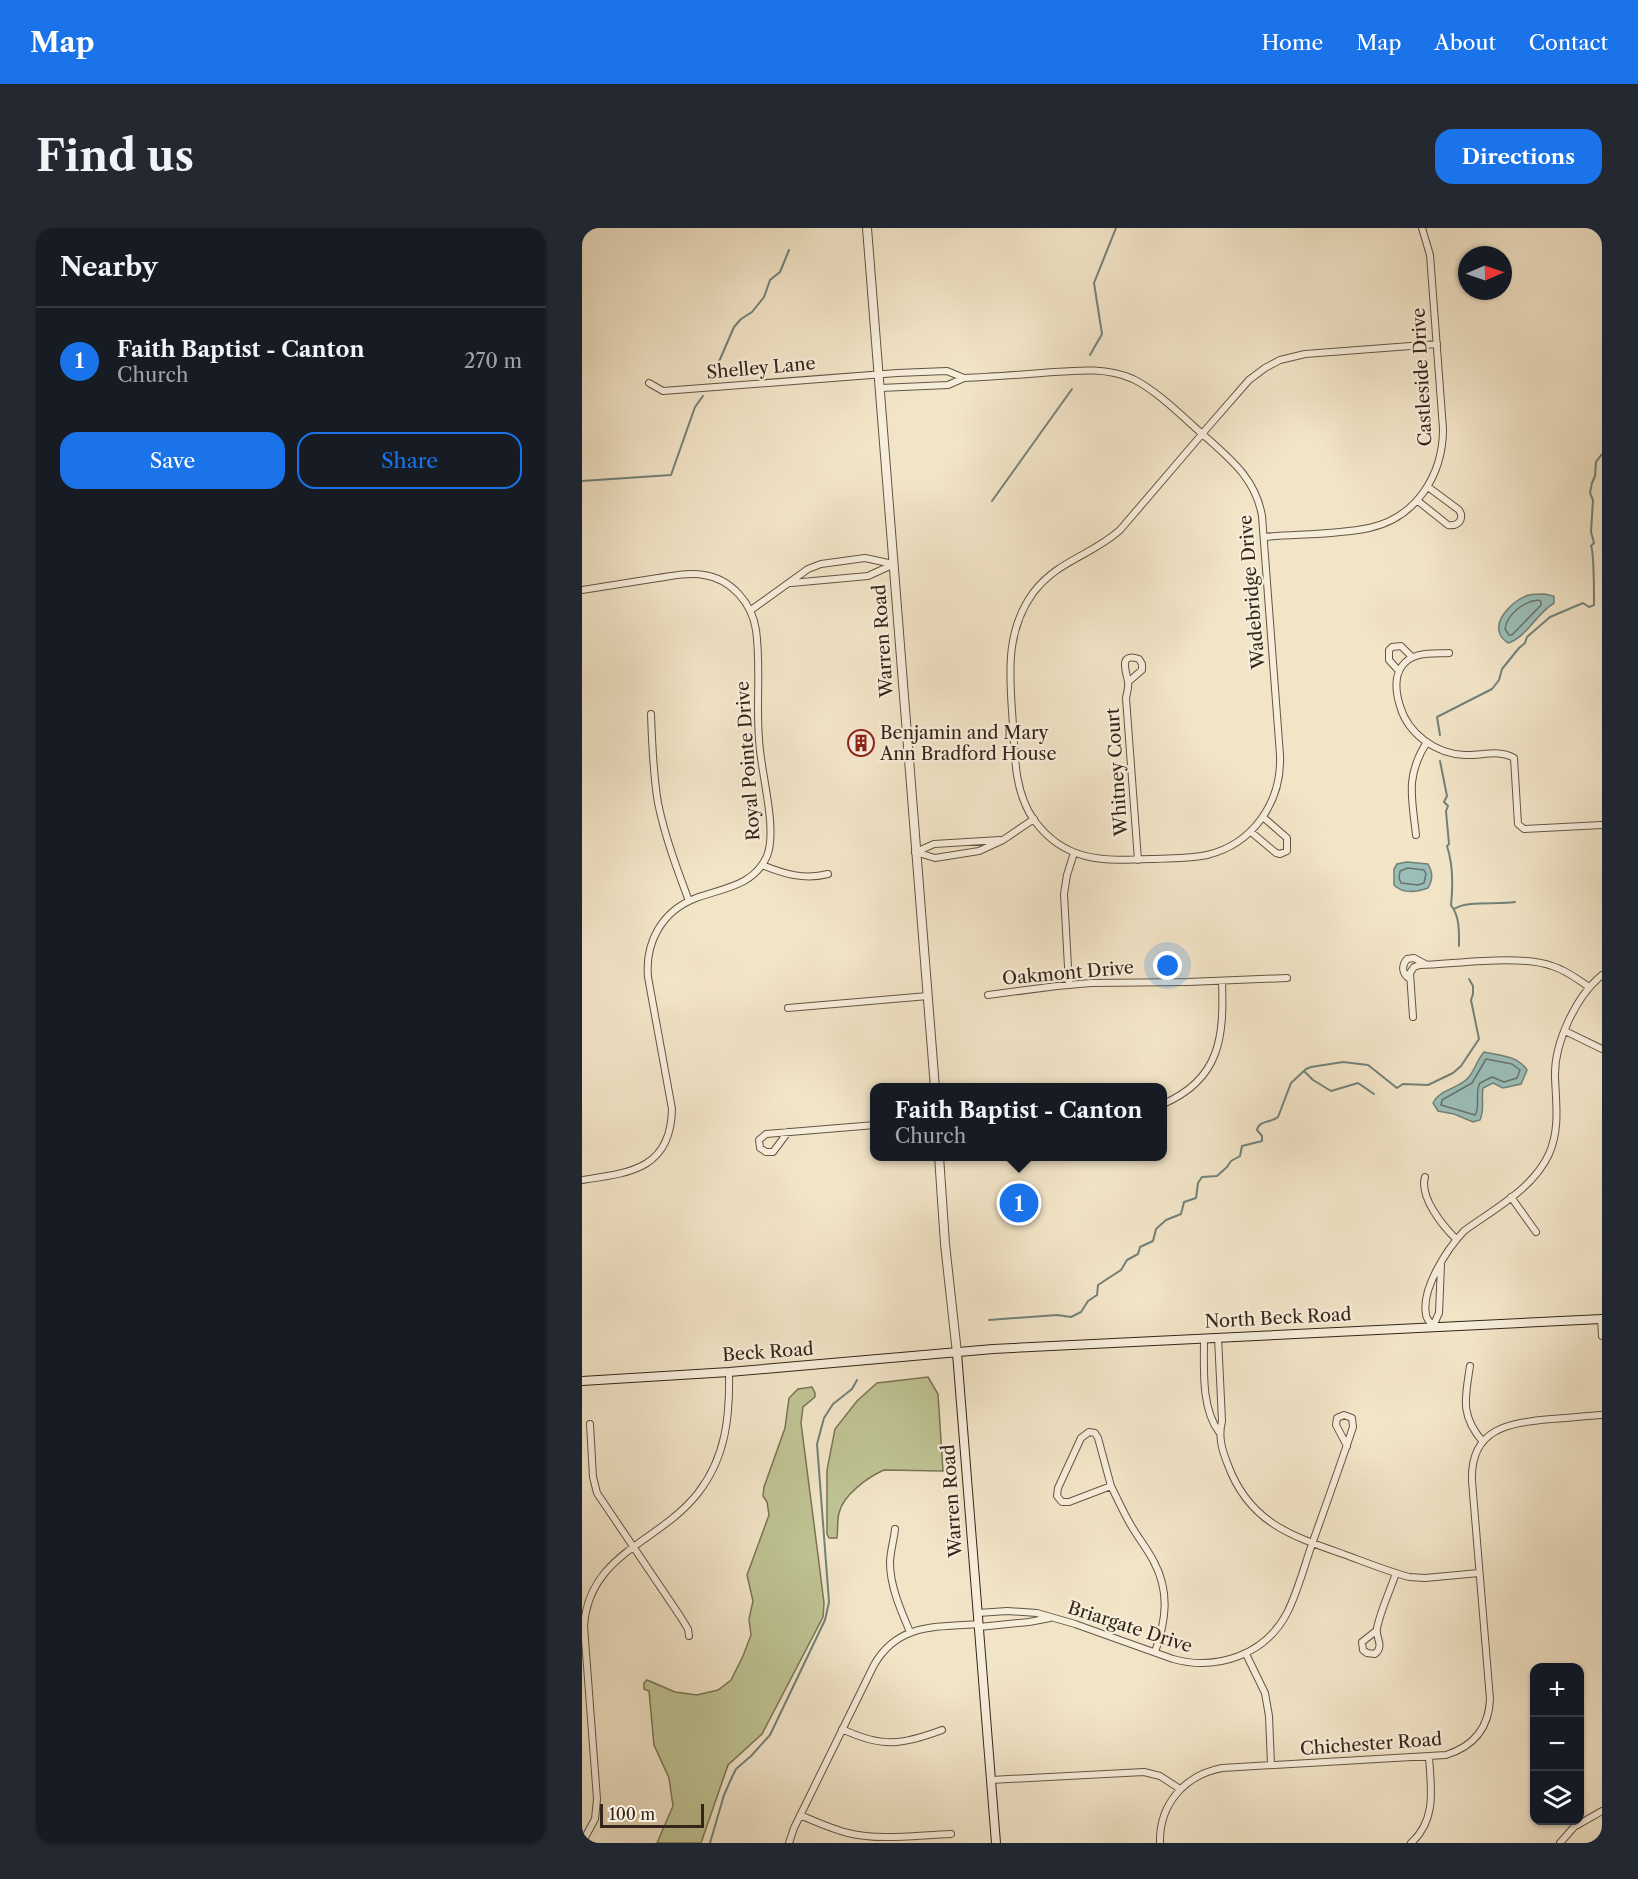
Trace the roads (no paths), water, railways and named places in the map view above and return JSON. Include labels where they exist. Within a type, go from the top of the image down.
[{"type":"main road","name":"North Beck Road","points":[[957,1353],[1218,1337],[1601,1319]]},
{"type":"main road","name":"Beck Road","points":[[582,1381],[729,1372],[957,1353]]},
{"type":"main road","name":"Warren Road","points":[[957,1353],[996,1843]]},
{"type":"street","name":"Warren Road","points":[[867,228],[935,1083]]},
{"type":"street","name":"Castleside Drive","points":[[1264,537],[1370,528],[1398,516],[1418,501],[1428,487],[1438,466],[1443,441],[1430,255],[1422,228]]},
{"type":"street","points":[[1069,985],[1064,894],[1074,853],[1052,839],[1034,819],[1024,801],[1018,782],[1009,673],[1011,645],[1019,617],[1032,595],[1051,574],[1069,560],[1105,542],[1120,530],[1249,380],[1265,368],[1280,360],[1305,354],[1437,344]]},
{"type":"street","name":"Wadebridge Drive","points":[[880,387],[948,385],[964,378],[1092,370],[1116,373],[1147,387],[1237,465],[1250,482],[1260,507],[1264,537],[1281,763],[1276,791],[1263,817],[1251,832],[1232,845],[1209,855],[1104,860],[1074,853]]},
{"type":"street","name":"Wadebridge Drive","points":[[879,374],[947,371],[964,378]]},
{"type":"street","name":"Shelley Lane","points":[[649,383],[663,391],[879,374]]},
{"type":"street","points":[[1418,501],[1448,525],[1456,525],[1460,522],[1459,510],[1428,487]]},
{"type":"street","points":[[582,590],[685,574],[705,575],[720,580],[734,589],[751,610],[808,569],[821,564],[866,558],[893,564]]},
{"type":"street","points":[[791,583],[868,576],[893,564]]},
{"type":"street","name":"Royal Pointe Drive","points":[[582,1180],[620,1174],[639,1168],[661,1150],[669,1131],[672,1109],[648,977],[648,958],[653,939],[661,924],[673,911],[689,901],[741,883],[753,875],[762,865],[769,849],[771,832],[759,741],[756,632],[751,610]]},
{"type":"street","points":[[1399,671],[1389,660],[1389,650],[1392,647],[1401,646],[1412,657]]},
{"type":"street","points":[[1449,653],[1412,657],[1403,664],[1399,671],[1397,691],[1400,707],[1411,728],[1427,742],[1450,754],[1466,756],[1505,753],[1514,758],[1518,824],[1524,829],[1602,825]]},
{"type":"street","name":"Whitney Court","points":[[1128,682],[1126,698],[1138,860]]},
{"type":"street","points":[[651,714],[658,801],[672,857],[689,901]]},
{"type":"street","points":[[1416,835],[1412,772],[1427,742]]},
{"type":"street","points":[[1251,832],[1276,853],[1280,854],[1287,850],[1287,838],[1263,817]]},
{"type":"street","points":[[915,852],[935,858],[979,851],[1003,840],[1034,819]]},
{"type":"street","points":[[915,852],[934,844],[1003,840]]},
{"type":"street","points":[[762,865],[795,876],[811,878],[828,874]]},
{"type":"street","points":[[1410,979],[1403,970],[1407,959],[1414,958],[1425,965]]},
{"type":"street","points":[[1413,1017],[1410,973],[1414,967],[1425,965],[1529,961],[1563,970],[1588,987]]},
{"type":"street","points":[[1441,1265],[1439,1313],[1433,1326],[1426,1317],[1426,1294],[1441,1265],[1456,1239],[1523,1188],[1542,1167],[1554,1141],[1558,1116],[1555,1062],[1558,1046],[1588,987],[1602,975]]},
{"type":"street","name":"Oakmont Drive","points":[[988,996],[1069,985],[1287,978]]},
{"type":"street","points":[[1167,1102],[1192,1086],[1215,1055],[1223,1023],[1222,981]]},
{"type":"street","points":[[788,1008],[928,996]]},
{"type":"street","points":[[1565,1031],[1602,1049]]},
{"type":"street","points":[[788,1132],[773,1152],[766,1152],[760,1148],[759,1140],[764,1135],[788,1132],[870,1125]]},
{"type":"street","name":"Warren Road","points":[[939,1161],[945,1244],[957,1353]]},
{"type":"street","points":[[1425,1178],[1423,1185],[1433,1210],[1456,1239]]},
{"type":"street","points":[[1510,1197],[1536,1232]]},
{"type":"street","points":[[1601,1319],[1602,1336]]},
{"type":"street","points":[[1218,1337],[1222,1421],[1219,1432]]},
{"type":"street","points":[[1204,1338],[1207,1401],[1211,1421],[1219,1432],[1229,1469],[1256,1511],[1278,1528],[1312,1543],[1409,1577],[1425,1578],[1479,1573]]},
{"type":"street","points":[[1470,1366],[1466,1410],[1472,1430],[1483,1442],[1496,1430],[1515,1422],[1602,1415]]},
{"type":"street","points":[[582,1843],[595,1819],[597,1799],[584,1605],[593,1587],[614,1561],[682,1510],[699,1492],[712,1472],[728,1423],[729,1372]]},
{"type":"street","name":"Briargate Drive","points":[[978,1613],[1030,1611],[1075,1624],[1173,1659],[1201,1664],[1223,1662],[1245,1654],[1268,1638],[1284,1619],[1291,1604],[1347,1446],[1354,1424],[1352,1418],[1344,1414],[1337,1418],[1336,1425],[1347,1446]]},
{"type":"street","points":[[590,1424],[593,1477],[597,1493],[680,1616],[688,1629],[689,1636]]},
{"type":"street","points":[[1111,1486],[1069,1502],[1062,1502],[1057,1496],[1058,1488],[1081,1438],[1086,1433],[1092,1432],[1097,1436],[1111,1486],[1132,1527],[1155,1564],[1163,1584],[1166,1602],[1165,1619],[1155,1652]]},
{"type":"street","name":"Chichester Road","points":[[1180,1789],[1196,1777],[1215,1769],[1446,1755],[1466,1747],[1479,1734],[1488,1717],[1490,1699],[1472,1473],[1475,1457],[1483,1442]]},
{"type":"street","points":[[895,1529],[890,1562],[891,1574],[898,1604],[910,1632]]},
{"type":"street","points":[[1376,1631],[1396,1573]]},
{"type":"street","name":"Briargate Drive","points":[[789,1843],[800,1815],[879,1657],[893,1641],[910,1632],[933,1626],[1029,1623],[1051,1618]]},
{"type":"street","points":[[1245,1654],[1265,1693],[1269,1716],[1271,1765]]},
{"type":"street","points":[[842,1729],[868,1740],[884,1743],[915,1740],[942,1730]]},
{"type":"street","points":[[1410,1843],[1422,1830],[1430,1812],[1432,1797],[1429,1756]]},
{"type":"street","points":[[991,1780],[1144,1772],[1160,1776],[1180,1789],[1164,1813],[1160,1843]]},
{"type":"street","points":[[1560,1843],[1574,1827],[1602,1810]]},
{"type":"street","points":[[800,1815],[834,1829],[861,1836],[951,1834]]},
{"type":"water","points":[[1544,594],[1554,596],[1554,603],[1521,636],[1508,643],[1505,641],[1501,637],[1499,625],[1508,609],[1524,597]]},
{"type":"water","points":[[1407,862],[1428,864],[1432,876],[1428,888],[1410,891],[1402,890],[1394,885],[1394,869],[1397,864]]},
{"type":"water","points":[[1484,1052],[1508,1057],[1523,1065],[1527,1070],[1521,1084],[1503,1088],[1493,1083],[1483,1088],[1480,1120],[1473,1122],[1454,1114],[1438,1111],[1433,1103],[1436,1098],[1464,1082]]},
{"type":"waterway","points":[[1090,355],[1102,334],[1094,283],[1116,228]]},
{"type":"waterway","points":[[711,380],[734,327],[752,312],[764,297],[770,280],[780,272],[789,250]]},
{"type":"waterway","points":[[992,501],[1072,389]]},
{"type":"waterway","points":[[582,481],[671,475],[695,407],[703,396]]},
{"type":"waterway","points":[[1440,735],[1437,717],[1492,689],[1499,680],[1502,669],[1525,643],[1527,637],[1550,617],[1583,603],[1589,607],[1594,605],[1591,546],[1594,543],[1591,532],[1593,500],[1590,493],[1596,462],[1602,454]]},
{"type":"waterway","points":[[1440,761],[1447,796],[1444,802],[1448,806],[1446,811],[1449,844],[1447,846],[1452,875],[1451,905],[1459,930],[1459,946]]},
{"type":"waterway","points":[[1454,909],[1475,904],[1515,902]]},
{"type":"waterway","points":[[989,1320],[1057,1315],[1071,1317],[1081,1312],[1088,1301],[1097,1295],[1098,1285],[1121,1270],[1127,1260],[1138,1254],[1140,1247],[1153,1241],[1156,1229],[1166,1220],[1181,1214],[1184,1202],[1196,1198],[1198,1183],[1202,1177],[1217,1176],[1231,1161],[1240,1156],[1242,1146],[1262,1141],[1258,1127],[1278,1117],[1291,1083],[1306,1069],[1343,1062],[1368,1065],[1397,1088],[1403,1084],[1428,1085],[1453,1073],[1461,1066],[1479,1039],[1471,1000],[1473,986],[1469,979]]},
{"type":"waterway","points":[[1304,1071],[1313,1080],[1331,1091],[1358,1083],[1374,1094]]},
{"type":"waterway","points":[[710,1843],[724,1795],[736,1769],[770,1735],[825,1620],[829,1602],[817,1444],[824,1418],[833,1404],[852,1389],[857,1380]]},
{"type":"place","name":"Benjamin and Mary Ann Bradford House","points":[[861,743]]},
{"type":"place","name":"Faith Baptist - Canton","points":[[1019,1203]]}]
